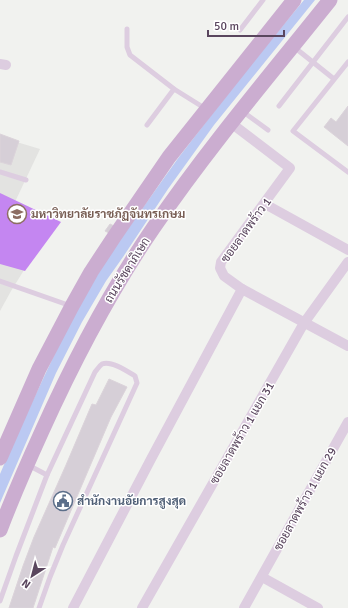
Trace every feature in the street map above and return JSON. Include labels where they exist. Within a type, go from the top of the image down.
[{"type":"main road","points":[[0,458],[39,369],[91,272],[169,157],[294,0]]},
{"type":"main road","name":"ถนนรัชดาภิเษก","points":[[0,530],[27,465],[73,364],[100,314],[154,227],[231,124],[330,0]]},
{"type":"street","name":"ซอยลาดพร้าว 1","points":[[231,124],[290,168],[221,262],[220,268],[224,276],[242,289],[348,346]]},
{"type":"street","points":[[265,204],[348,250]]},
{"type":"street","name":"ซอยลาดพร้าว 1 แยก 31","points":[[142,608],[304,323],[348,262]]},
{"type":"street","points":[[73,608],[242,289]]},
{"type":"street","name":"ซอยลาดพร้าว 1 แยก 29","points":[[244,608],[348,422]]},
{"type":"street","points":[[262,577],[318,608]]},
{"type":"lane","points":[[240,30],[263,0]]},
{"type":"lane","points":[[279,106],[348,17]]},
{"type":"lane","points":[[127,29],[127,47],[130,54],[174,89],[207,110]]},
{"type":"lane","points":[[293,46],[334,79]]},
{"type":"lane","points":[[348,62],[294,131],[348,172]]},
{"type":"lane","points":[[147,125],[174,89]]},
{"type":"lane","points":[[242,110],[268,130]]},
{"type":"lane","points":[[0,172],[26,180]]},
{"type":"lane","points":[[0,281],[72,306]]},
{"type":"lane","points":[[0,601],[47,475],[95,372],[102,364],[111,363],[135,376],[137,383],[63,545],[39,608]]},
{"type":"lane","points":[[27,465],[47,475]]},
{"type":"shaded area","points":[[304,0],[315,0],[214,125],[168,189],[106,281],[82,322],[56,373],[0,503],[0,474],[67,328],[93,281],[117,244],[179,157],[247,69]]},
{"type":"shaded area","name":"มหาวิทยาลัยราชภัฏจันทรเกษม","points":[[0,137],[40,149],[14,204],[52,225],[0,311]]},
{"type":"shaded area","points":[[0,193],[61,222],[25,271],[0,264]]},
{"type":"building","points":[[348,106],[348,146],[324,127],[331,118],[336,122]]},
{"type":"building","points":[[0,134],[19,141],[11,165],[0,162]]},
{"type":"building","points":[[110,224],[114,226],[109,233],[105,231]]},
{"type":"building","name":"สำนักงานอัยการสูงสุด","points":[[109,379],[127,387],[111,417],[55,548],[53,547],[33,608],[9,608],[34,537],[92,404],[96,405]]},
{"type":"place","name":"มหาวิทยาลัยราชภัฏจันทรเกษม","points":[[17,214]]},
{"type":"place","name":"สำนักงานอัยการสูงสุด","points":[[63,501]]}]
